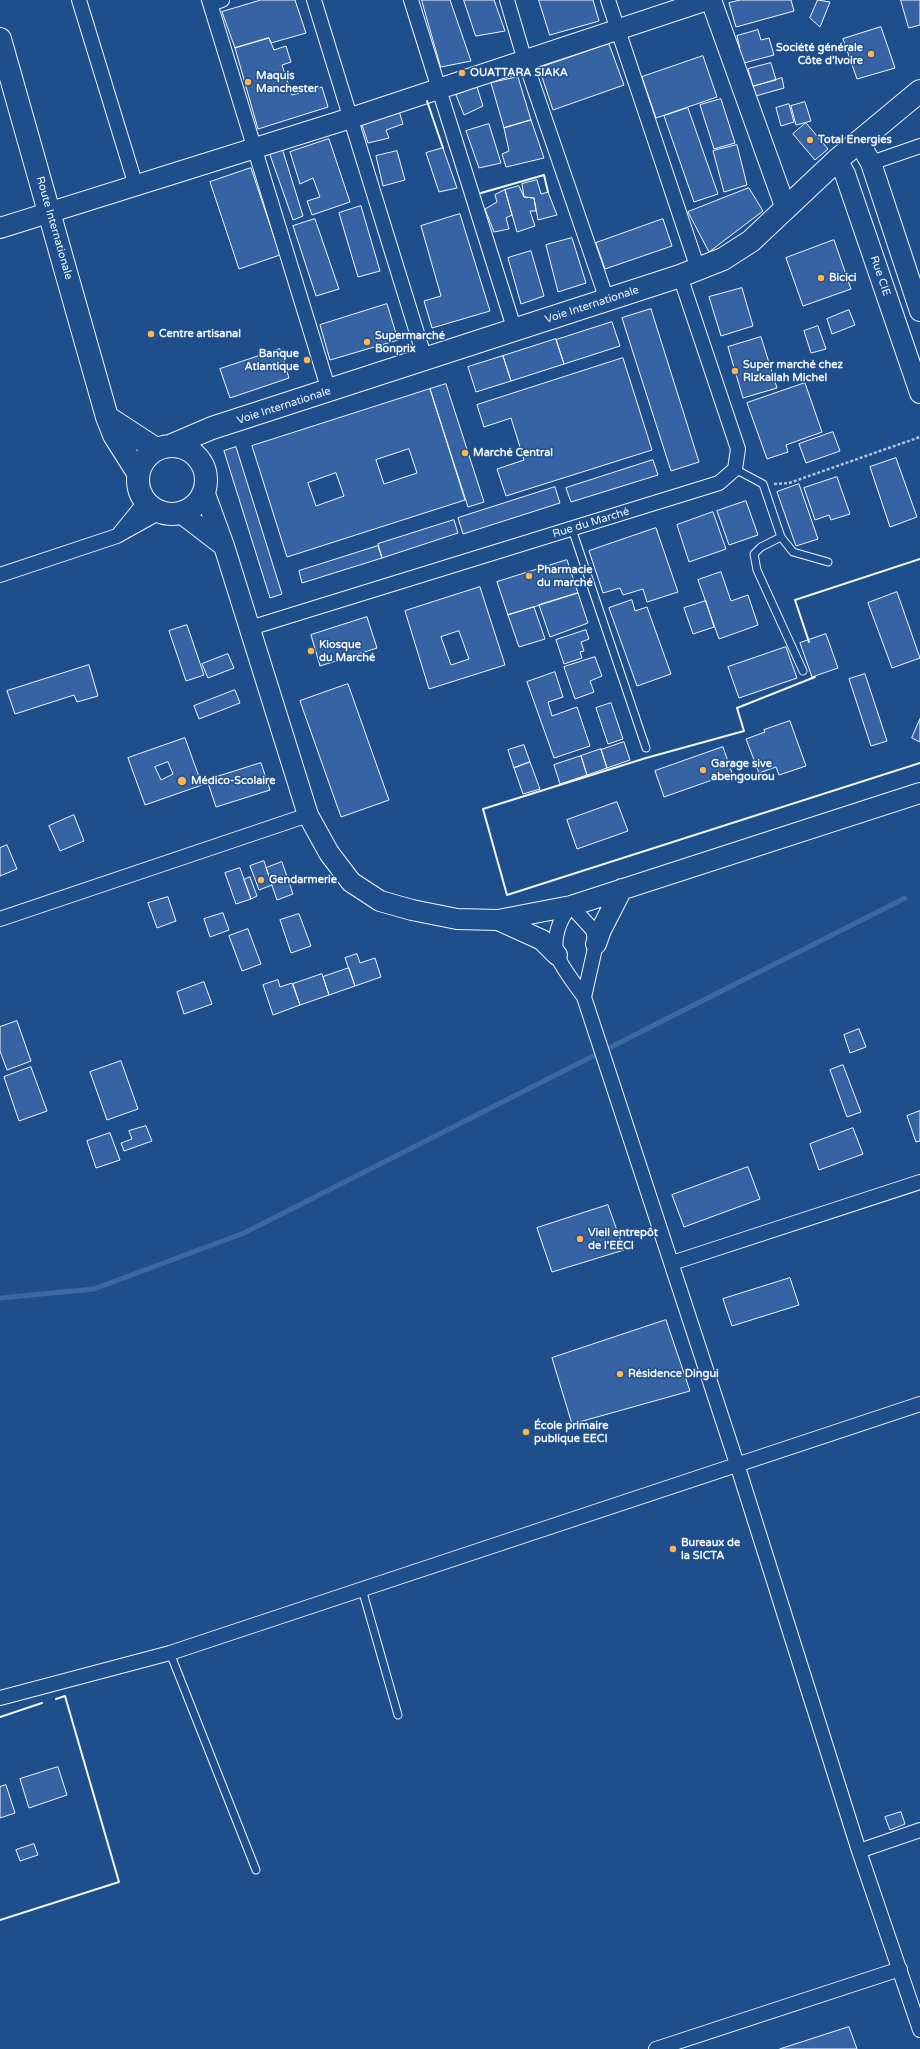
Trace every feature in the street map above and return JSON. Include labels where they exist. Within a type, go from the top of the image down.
[{"type":"main road","name":"Route Internationale","points":[[0,39],[107,417],[114,435],[138,473]]},
{"type":"main road","name":"Voie Internationale","points":[[164,447],[212,428],[515,331],[689,273],[723,259],[751,241],[837,160],[920,90]]},
{"type":"main road","points":[[107,417],[164,447],[185,448],[195,454],[202,462],[206,481],[204,491],[199,501],[191,508],[162,509],[140,493],[137,483],[141,464],[164,447]]},
{"type":"main road","points":[[195,454],[212,428]]},
{"type":"street","points":[[79,0],[136,186]]},
{"type":"street","points":[[314,0],[425,359]]},
{"type":"street","points":[[411,0],[515,331]]},
{"type":"street","points":[[507,0],[525,61],[606,300]]},
{"type":"street","points":[[608,0],[689,273],[738,449],[735,470]]},
{"type":"street","points":[[0,228],[351,118],[707,0]]},
{"type":"street","points":[[711,0],[786,209]]},
{"type":"street","points":[[214,1],[255,148],[329,391]]},
{"type":"street","points":[[859,142],[871,163],[920,311]]},
{"type":"street","points":[[871,163],[920,146]]},
{"type":"street","name":"Rue CIE","points":[[837,160],[845,174],[920,393]]},
{"type":"street","name":"Rue du Marché","points":[[250,628],[719,483],[735,470]]},
{"type":"street","points":[[204,491],[224,546],[308,815],[329,853],[351,882],[380,901],[412,910],[457,919],[498,920],[571,906],[920,793]]},
{"type":"street","points":[[0,575],[117,536],[162,509],[224,546]]},
{"type":"street","points":[[0,919],[308,815]]},
{"type":"street","points":[[584,997],[596,944],[601,930],[622,889]]},
{"type":"street","points":[[571,906],[593,930],[596,944]]},
{"type":"street","points":[[557,955],[557,935],[562,917],[571,906]]},
{"type":"street","points":[[498,920],[542,940],[557,955],[584,997],[737,1464],[859,1851],[920,2030]]},
{"type":"street","points":[[672,1263],[920,1182]]},
{"type":"street","points":[[0,1698],[170,1653],[920,1404]]},
{"type":"street","points":[[859,1851],[920,1830]]},
{"type":"street","points":[[656,2049],[900,1969]]},
{"type":"lane","points":[[735,470],[763,484],[781,537],[794,552],[828,562]]},
{"type":"lane","points":[[572,529],[646,748]]},
{"type":"lane","points":[[781,537],[761,547],[754,554],[757,570],[803,671]]},
{"type":"lane","points":[[362,1589],[398,1715]]},
{"type":"lane","points":[[170,1653],[256,1870]]},
{"type":"path","points":[[763,484],[789,483],[920,437]]},
{"type":"building","points":[[261,0],[295,0],[306,33],[271,43],[269,38],[235,48],[222,12]]},
{"type":"building","points":[[422,0],[450,0],[471,61],[441,67]]},
{"type":"building","points":[[464,0],[494,0],[505,31],[476,36]]},
{"type":"building","points":[[539,0],[593,0],[599,21],[550,35]]},
{"type":"building","points":[[741,0],[791,0],[794,11],[736,27],[729,3]]},
{"type":"building","points":[[818,0],[830,2],[820,27],[810,18]]},
{"type":"building","points":[[901,0],[920,0],[920,25],[909,28]]},
{"type":"building","points":[[881,27],[895,68],[857,79],[843,39]]},
{"type":"building","points":[[758,30],[761,40],[769,38],[774,55],[740,64],[736,49],[740,48],[737,36]]},
{"type":"building","points":[[269,38],[274,50],[286,46],[291,62],[282,65],[292,95],[322,87],[328,107],[258,129],[235,48]]},
{"type":"building","points":[[609,44],[624,85],[553,110],[539,68]]},
{"type":"building","points":[[703,56],[717,97],[656,118],[642,77]]},
{"type":"building","points":[[771,63],[776,80],[753,86],[748,69]]},
{"type":"building","points":[[518,77],[531,120],[504,128],[491,83]]},
{"type":"building","points":[[782,78],[784,88],[752,97],[749,88]]},
{"type":"building","points":[[477,87],[483,106],[464,115],[456,95]]},
{"type":"building","points":[[721,99],[735,143],[714,149],[700,105]]},
{"type":"building","points":[[805,102],[811,121],[796,125],[791,106]]},
{"type":"building","points":[[789,104],[794,122],[781,126],[776,108]]},
{"type":"building","points":[[688,108],[718,194],[694,202],[664,116]]},
{"type":"building","points":[[399,111],[403,124],[386,130],[389,138],[368,143],[361,122]]},
{"type":"building","points":[[531,120],[544,158],[506,167],[502,154],[509,151],[504,128]]},
{"type":"building","points":[[806,123],[828,149],[815,160],[793,134]]},
{"type":"building","points":[[489,124],[501,163],[479,168],[466,131]]},
{"type":"building","points":[[329,139],[350,202],[312,215],[307,201],[320,197],[313,178],[300,184],[290,152]]},
{"type":"building","points":[[737,145],[747,185],[724,192],[713,151]]},
{"type":"building","points":[[282,148],[303,216],[293,220],[269,152]]},
{"type":"building","points":[[443,148],[457,188],[439,192],[426,153]]},
{"type":"building","points":[[397,151],[405,180],[383,186],[376,156]]},
{"type":"building","points":[[251,168],[280,255],[239,269],[210,182]]},
{"type":"building","points":[[537,180],[541,194],[548,192],[557,215],[538,220],[534,198],[524,197],[522,184]]},
{"type":"building","points":[[519,186],[524,197],[534,198],[536,211],[530,211],[535,226],[517,232],[505,190]]},
{"type":"building","points":[[749,188],[763,211],[709,252],[688,212]]},
{"type":"building","points":[[505,190],[512,215],[506,218],[509,229],[494,232],[485,209],[497,202],[495,195]]},
{"type":"building","points":[[361,206],[380,271],[358,277],[339,213]]},
{"type":"building","points":[[460,214],[490,311],[432,328],[424,301],[441,296],[421,226]]},
{"type":"building","points":[[315,219],[339,289],[316,296],[293,226]]},
{"type":"building","points":[[663,219],[672,246],[605,269],[596,243]]},
{"type":"building","points":[[572,238],[586,283],[558,292],[546,245]]},
{"type":"building","points":[[834,240],[851,289],[803,306],[786,258]]},
{"type":"building","points":[[531,251],[544,296],[521,304],[508,258]]},
{"type":"building","points":[[742,288],[753,326],[721,336],[709,297]]},
{"type":"building","points":[[387,304],[398,340],[330,360],[320,325]]},
{"type":"building","points":[[651,309],[699,462],[671,471],[622,318]]},
{"type":"building","points":[[849,310],[855,325],[832,334],[827,319]]},
{"type":"building","points":[[612,322],[620,346],[564,364],[556,340]]},
{"type":"building","points":[[818,326],[826,349],[811,353],[804,331]]},
{"type":"building","points":[[761,337],[777,388],[743,398],[728,347]]},
{"type":"building","points":[[556,339],[564,364],[511,381],[503,356]]},
{"type":"building","points":[[280,349],[289,378],[230,398],[220,369]]},
{"type":"building","points":[[503,356],[511,381],[476,392],[468,367]]},
{"type":"building","points":[[623,358],[652,450],[506,496],[497,469],[524,460],[511,418],[484,427],[477,405]]},
{"type":"building","points":[[805,383],[822,432],[786,445],[788,452],[767,459],[747,403]]},
{"type":"building","points":[[446,384],[484,502],[468,507],[430,389]]},
{"type":"building","points":[[430,389],[465,500],[287,557],[252,446]],"holes":[[[409,449],[417,473],[384,484],[376,460]],[[336,473],[344,496],[316,506],[308,483]]]},
{"type":"building","points":[[833,432],[840,451],[806,463],[799,444]]},
{"type":"building","points":[[236,447],[282,594],[270,598],[224,451]]},
{"type":"building","points":[[896,458],[917,517],[890,527],[870,467]]},
{"type":"building","points":[[653,460],[658,475],[571,502],[566,488]]},
{"type":"building","points":[[837,477],[850,514],[831,520],[829,515],[815,520],[804,488]]},
{"type":"building","points":[[799,484],[818,539],[796,546],[777,492]]},
{"type":"building","points":[[555,487],[560,503],[463,534],[458,518]]},
{"type":"building","points":[[746,501],[758,535],[729,545],[717,511]]},
{"type":"building","points":[[713,512],[726,549],[689,562],[677,525]]},
{"type":"building","points":[[454,520],[458,533],[382,558],[378,544]]},
{"type":"building","points":[[656,528],[678,592],[647,602],[643,589],[623,595],[620,588],[603,593],[589,551]]},
{"type":"building","points":[[378,546],[382,558],[302,583],[299,571]]},
{"type":"building","points":[[567,560],[578,593],[508,615],[497,582]]},
{"type":"building","points":[[721,572],[731,601],[748,595],[758,625],[719,639],[698,580]]},
{"type":"building","points":[[480,587],[505,665],[429,689],[405,611]],"holes":[[[459,631],[469,659],[451,665],[441,637]]]},
{"type":"building","points":[[897,592],[920,658],[892,668],[868,603]]},
{"type":"building","points":[[578,593],[588,623],[550,637],[539,605]]},
{"type":"building","points":[[632,600],[635,611],[647,607],[671,674],[637,686],[609,608]]},
{"type":"building","points":[[706,601],[714,627],[693,634],[684,608]]},
{"type":"building","points":[[534,607],[545,639],[519,647],[508,615]]},
{"type":"building","points":[[367,617],[377,648],[320,666],[311,635]]},
{"type":"building","points":[[187,625],[204,675],[186,681],[169,631]]},
{"type":"building","points":[[586,630],[589,639],[581,642],[584,651],[580,652],[582,658],[564,664],[556,640]]},
{"type":"building","points":[[826,634],[838,668],[812,677],[800,643]]},
{"type":"building","points":[[786,647],[797,678],[739,698],[728,667]]},
{"type":"building","points":[[228,654],[234,668],[208,678],[202,664]]},
{"type":"building","points":[[595,657],[602,676],[590,681],[594,692],[575,699],[564,667]]},
{"type":"building","points":[[89,665],[98,696],[77,702],[74,695],[15,714],[7,691]]},
{"type":"building","points":[[555,672],[563,697],[548,702],[552,716],[577,707],[590,746],[554,758],[527,682]]},
{"type":"building","points":[[865,674],[887,741],[871,746],[849,679]]},
{"type":"building","points":[[348,684],[389,800],[341,817],[300,701]]},
{"type":"building","points":[[235,690],[240,703],[199,719],[194,706]]},
{"type":"building","points":[[611,703],[623,739],[608,744],[596,708]]},
{"type":"building","points":[[920,719],[920,742],[912,738]]},
{"type":"building","points":[[790,721],[806,766],[779,775],[776,767],[759,773],[746,739],[765,732],[764,730]]},
{"type":"building","points":[[185,738],[202,785],[145,805],[128,758]],"holes":[[[168,762],[173,774],[161,780],[155,767]]]},
{"type":"building","points":[[624,742],[630,760],[607,768],[601,750]]},
{"type":"building","points":[[524,745],[530,762],[514,768],[508,750]]},
{"type":"building","points":[[723,747],[732,773],[664,797],[655,771]]},
{"type":"building","points":[[601,749],[607,768],[587,775],[581,756]]},
{"type":"building","points":[[581,756],[587,775],[560,784],[554,765]]},
{"type":"building","points":[[530,762],[540,789],[523,794],[514,768]]},
{"type":"building","points":[[261,763],[270,790],[216,807],[207,780]]},
{"type":"building","points":[[617,802],[628,831],[577,849],[567,820]]},
{"type":"building","points":[[74,815],[84,841],[60,851],[49,826]]},
{"type":"building","points":[[7,845],[17,869],[0,876],[0,848]]},
{"type":"building","points":[[264,861],[272,885],[259,890],[250,866]]},
{"type":"building","points":[[282,862],[293,894],[277,900],[266,868]]},
{"type":"building","points":[[240,868],[251,899],[236,904],[225,873]]},
{"type":"building","points":[[250,877],[257,896],[251,899],[244,880]]},
{"type":"building","points":[[168,897],[176,921],[157,928],[148,903]]},
{"type":"building","points":[[223,913],[229,930],[210,937],[204,919]]},
{"type":"building","points":[[299,914],[311,946],[291,953],[280,920]]},
{"type":"building","points":[[248,929],[261,964],[242,971],[229,936]]},
{"type":"building","points":[[357,954],[360,963],[375,958],[381,977],[355,986],[345,958]]},
{"type":"building","points":[[349,968],[355,986],[329,995],[323,977]]},
{"type":"building","points":[[322,974],[329,995],[300,1005],[293,984]]},
{"type":"building","points":[[278,980],[280,987],[292,983],[300,1005],[273,1015],[263,985]]},
{"type":"building","points":[[204,982],[212,1004],[184,1014],[177,992]]},
{"type":"building","points":[[17,1021],[31,1061],[7,1070],[0,1051],[0,1027]]},
{"type":"building","points":[[859,1029],[866,1047],[850,1053],[844,1035]]},
{"type":"building","points":[[121,1061],[138,1109],[107,1120],[90,1072]]},
{"type":"building","points":[[843,1065],[861,1112],[847,1117],[830,1070]]},
{"type":"building","points":[[31,1067],[47,1111],[19,1121],[4,1077]]},
{"type":"building","points":[[920,1111],[920,1141],[916,1142],[907,1116]]},
{"type":"building","points":[[146,1126],[152,1141],[124,1151],[121,1143],[132,1139],[129,1131]]},
{"type":"building","points":[[853,1128],[863,1154],[819,1170],[810,1144]]},
{"type":"building","points":[[110,1133],[120,1160],[96,1168],[87,1141]]},
{"type":"building","points":[[748,1167],[760,1199],[684,1227],[672,1195]]},
{"type":"building","name":"Vieil entrepôt de l'EECI","points":[[608,1205],[624,1250],[552,1272],[537,1228]]},
{"type":"building","points":[[790,1278],[799,1305],[732,1326],[723,1299]]},
{"type":"building","name":"Résidence Dingui","points":[[666,1320],[690,1391],[572,1424],[552,1358]]},
{"type":"building","points":[[58,1767],[67,1795],[29,1808],[20,1779]]},
{"type":"building","points":[[6,1785],[15,1813],[0,1818],[0,1787]]},
{"type":"building","points":[[901,1812],[905,1824],[890,1830],[885,1817]]},
{"type":"building","points":[[34,1844],[38,1855],[20,1861],[16,1850]]},
{"type":"building","points":[[849,2027],[857,2049],[780,2049]]},
{"type":"waterway","points":[[0,1298],[94,1289],[244,1233],[905,898]]},
{"type":"wall","points":[[427,101],[443,148]]},
{"type":"wall","points":[[481,193],[544,175],[548,192]]},
{"type":"wall","points":[[809,642],[795,600],[920,559]]},
{"type":"wall","points":[[815,677],[737,708],[744,731],[646,758],[483,809],[507,895],[920,763]]},
{"type":"wall","points":[[0,1920],[119,1882],[65,1696],[56,1699]]},
{"type":"wall","points":[[0,1717],[42,1703]]},
{"type":"place","name":"Société générale Côte d’Ivoire","points":[[871,54]]},
{"type":"place","name":"OUATTARA SIAKA","points":[[462,73]]},
{"type":"place","name":"Maquis Manchester","points":[[248,82]]},
{"type":"place","name":"Total Energies","points":[[810,140]]},
{"type":"place","name":"Bicici","points":[[821,278]]},
{"type":"place","name":"Centre artisanal","points":[[151,334]]},
{"type":"place","name":"Supermarché Bonprix","points":[[367,342]]},
{"type":"place","name":"Banque Atlantique","points":[[307,360]]},
{"type":"place","name":"Super marché chez Rizkallah Michel","points":[[735,371]]},
{"type":"place","name":"Marché Central","points":[[465,453]]},
{"type":"place","name":"Pharmacie du marché","points":[[529,576]]},
{"type":"place","name":"Kiosque du Marché","points":[[311,651]]},
{"type":"place","name":"Garage sive abengourou","points":[[703,770]]},
{"type":"place","name":"Médico-Scolaire","points":[[182,781]]},
{"type":"place","name":"Gendarmerie","points":[[261,880]]},
{"type":"place","name":"Vieil entrepôt de l'EECI","points":[[580,1239]]},
{"type":"place","name":"Résidence Dingui","points":[[620,1374]]},
{"type":"place","name":"École primaire publique EECI","points":[[526,1432]]},
{"type":"place","name":"Bureaux de la SICTA","points":[[673,1549]]}]
